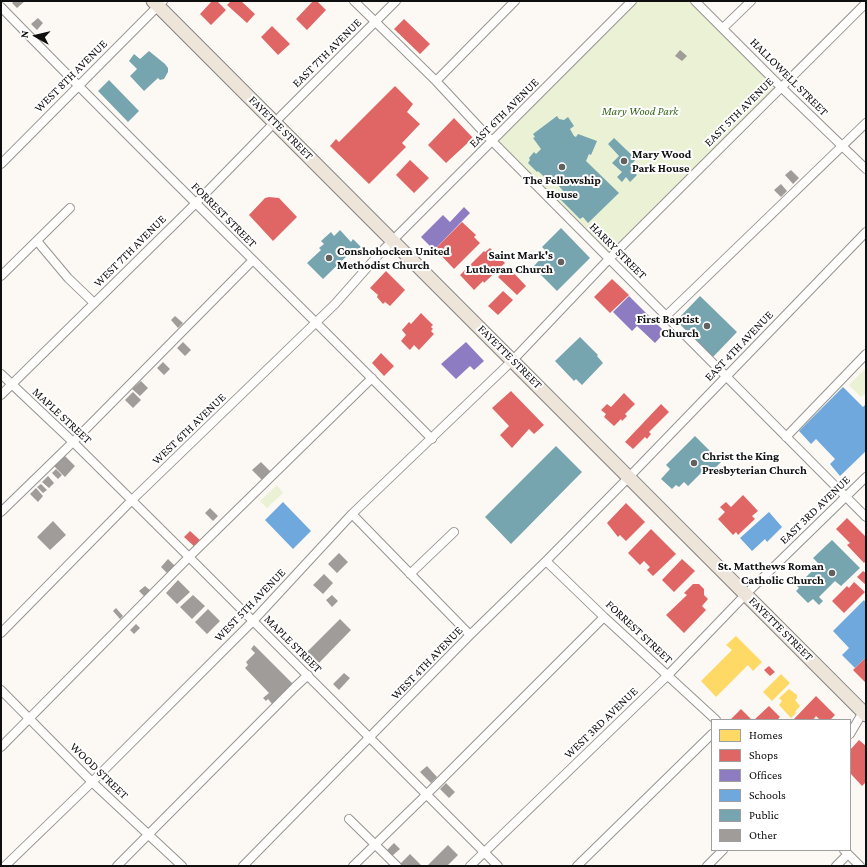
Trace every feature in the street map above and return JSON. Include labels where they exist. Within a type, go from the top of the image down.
[{"type":"main road","name":"FAYETTE STREET","points":[[158,3],[393,241],[865,712]]},
{"type":"street","name":"HARRY STREET","points":[[354,1],[436,81],[492,142],[866,517]]},
{"type":"street","name":"EAST 7TH AVENUE","points":[[275,122],[396,1]]},
{"type":"street","points":[[436,81],[515,1]]},
{"type":"street","name":"EAST 6TH AVENUE","points":[[393,241],[632,1]]},
{"type":"street","name":"HALLOWELL STREET","points":[[696,1],[781,87],[866,169]]},
{"type":"street","points":[[723,28],[751,1]]},
{"type":"street","name":"WEST 8TH AVENUE","points":[[1,164],[158,3]]},
{"type":"street","name":"FORREST STREET","points":[[1,7],[195,204],[316,322],[432,439]]},
{"type":"street","name":"EAST 5TH AVENUE","points":[[513,360],[609,259],[781,87],[865,7]]},
{"type":"street","name":"WEST 7TH AVENUE","points":[[1,395],[195,204],[275,122]]},
{"type":"street","points":[[665,317],[866,123]]},
{"type":"street","points":[[1,276],[70,208]]},
{"type":"street","name":"EAST 4TH AVENUE","points":[[629,477],[866,232]]},
{"type":"street","points":[[37,241],[68,278],[94,303]]},
{"type":"street","name":"WEST 6TH AVENUE","points":[[1,633],[132,500],[335,304],[393,241]]},
{"type":"street","points":[[1,512],[73,442],[252,260]]},
{"type":"street","points":[[786,437],[866,354]]},
{"type":"street","name":"WEST 5TH AVENUE","points":[[5,866],[92,782],[253,620],[352,514],[513,360]]},
{"type":"street","name":"MAPLE STREET","points":[[1,374],[132,500],[498,866]]},
{"type":"street","points":[[1,747],[189,557],[372,378]]},
{"type":"street","name":"WEST 4TH AVENUE","points":[[242,866],[470,635],[629,477]]},
{"type":"street","name":"EAST 3RD AVENUE","points":[[746,594],[866,477]]},
{"type":"street","points":[[352,514],[470,635]]},
{"type":"street","points":[[410,574],[454,532]]},
{"type":"street","name":"FORREST STREET","points":[[546,561],[604,617],[715,719]]},
{"type":"street","name":"WEST 3RD AVENUE","points":[[470,866],[668,675],[746,594]]},
{"type":"street","points":[[353,866],[604,617]]},
{"type":"street","points":[[117,866],[275,706],[308,675]]},
{"type":"street","name":"WOOD STREET","points":[[1,690],[92,782],[182,866]]},
{"type":"street","points":[[851,719],[865,712]]},
{"type":"street","points":[[851,733],[865,712]]},
{"type":"street","points":[[577,866],[711,735]]},
{"type":"street","points":[[349,819],[397,866]]},
{"type":"street","points":[[707,866],[722,851]]},
{"type":"street","points":[[836,866],[846,852],[860,866]]},
{"type":"green space","name":"Mary Wood Park","points":[[632,1],[695,1],[781,87],[609,259],[492,141]]},
{"type":"green space","points":[[866,368],[866,393],[861,397],[849,385]]},
{"type":"green space","points":[[277,485],[283,493],[267,508],[260,501]]},
{"type":"building: Homes","points":[[736,636],[762,662],[753,671],[748,665],[716,697],[701,681],[732,650],[726,645]]},
{"type":"building: Homes","points":[[781,674],[790,683],[772,701],[763,692]]},
{"type":"building: Homes","points":[[789,689],[797,695],[795,700],[800,706],[791,718],[779,705],[782,701],[779,698]]},
{"type":"building: Shops","points":[[212,1],[217,1],[226,10],[211,25],[200,14]]},
{"type":"building: Shops","points":[[231,1],[241,1],[255,14],[247,23],[227,5]]},
{"type":"building: Shops","points":[[313,1],[317,1],[326,10],[307,30],[296,19]]},
{"type":"building: Shops","points":[[404,19],[430,44],[420,54],[394,29]]},
{"type":"building: Shops","points":[[272,26],[290,44],[278,55],[261,37]]},
{"type":"building: Shops","points":[[395,86],[413,104],[407,112],[420,124],[402,143],[406,147],[369,184],[330,146],[336,139],[339,142]]},
{"type":"building: Shops","points":[[454,118],[473,138],[446,163],[428,145]]},
{"type":"building: Shops","points":[[410,160],[429,178],[414,193],[396,175]]},
{"type":"building: Shops","points":[[265,198],[279,198],[297,217],[273,241],[249,215]]},
{"type":"building: Shops","points":[[462,222],[476,235],[474,237],[480,243],[454,269],[435,249]]},
{"type":"building: Shops","points":[[490,248],[505,263],[484,283],[483,281],[474,290],[460,275],[484,251],[485,252]]},
{"type":"building: Shops","points":[[508,267],[526,286],[517,295],[498,277]]},
{"type":"building: Shops","points":[[386,271],[405,290],[390,306],[385,302],[383,304],[377,297],[378,295],[370,288]]},
{"type":"building: Shops","points":[[612,279],[629,295],[610,313],[594,297]]},
{"type":"building: Shops","points":[[503,291],[513,300],[498,315],[488,306]]},
{"type":"building: Shops","points":[[421,313],[433,325],[431,327],[433,329],[431,331],[434,334],[419,350],[414,345],[410,350],[401,341],[406,335],[402,330],[409,322],[411,324]]},
{"type":"building: Shops","points":[[381,353],[394,366],[384,376],[372,363]]},
{"type":"building: Shops","points":[[511,391],[544,425],[534,434],[529,429],[512,448],[500,435],[509,426],[492,408]]},
{"type":"building: Shops","points":[[624,393],[635,404],[625,414],[627,416],[622,421],[621,419],[614,426],[604,417],[606,414],[601,410],[607,404],[611,407]]},
{"type":"building: Shops","points":[[661,404],[669,412],[649,432],[651,434],[647,439],[645,437],[633,449],[625,442]]},
{"type":"building: Shops","points":[[743,495],[758,511],[752,516],[755,519],[738,535],[736,532],[733,535],[718,519],[725,512],[720,507],[726,502],[731,507]]},
{"type":"building: Shops","points":[[626,503],[645,522],[626,541],[620,535],[618,537],[607,523]]},
{"type":"building: Shops","points":[[847,518],[866,537],[866,561],[864,563],[847,545],[850,543],[836,529]]},
{"type":"building: Shops","points":[[651,529],[676,554],[653,576],[647,570],[650,567],[644,561],[640,565],[628,553]]},
{"type":"building: Shops","points":[[190,531],[202,542],[196,548],[184,537]]},
{"type":"building: Shops","points":[[682,559],[695,571],[674,592],[662,580]]},
{"type":"building: Shops","points":[[863,571],[866,573],[866,585],[857,577]]},
{"type":"building: Shops","points":[[854,582],[865,592],[844,613],[832,601],[847,586],[849,588]]},
{"type":"building: Shops","points":[[693,584],[699,584],[704,589],[704,595],[708,599],[702,606],[706,610],[684,633],[666,615],[687,595],[684,593]]},
{"type":"building: Shops","points":[[866,657],[866,683],[853,670]]},
{"type":"building: Shops","points":[[769,666],[775,672],[770,676],[764,670]]},
{"type":"building: Shops","points":[[816,696],[835,715],[831,719],[819,719],[816,716],[814,719],[794,719]]},
{"type":"building: Shops","points":[[769,706],[780,717],[778,719],[755,719]]},
{"type":"building: Shops","points":[[741,709],[751,719],[731,719]]},
{"type":"building: Shops","points":[[859,740],[866,746],[866,782],[862,786],[851,774],[851,749]]},
{"type":"building: Offices","points":[[464,207],[470,213],[434,250],[421,237],[443,215],[450,222]]},
{"type":"building: Offices","points":[[629,296],[665,332],[655,343],[637,326],[632,331],[613,312]]},
{"type":"building: Offices","points":[[466,342],[484,361],[474,370],[470,366],[456,379],[441,364]]},
{"type":"building: Schools","points":[[843,387],[863,407],[866,404],[866,451],[840,476],[830,464],[835,459],[816,439],[811,444],[799,431]]},
{"type":"building: Schools","points":[[283,502],[311,531],[293,549],[265,520]]},
{"type":"building: Schools","points":[[769,512],[782,527],[767,542],[765,539],[752,551],[740,538]]},
{"type":"building: Schools","points":[[864,600],[866,603],[866,657],[855,668],[842,655],[849,648],[833,631]]},
{"type":"building: Public","points":[[149,51],[165,64],[168,68],[168,72],[164,79],[160,80],[158,78],[144,91],[130,76],[137,69],[129,61],[134,54],[140,59]]},
{"type":"building: Public","points":[[109,80],[139,111],[128,122],[98,91]]},
{"type":"building: Public","name":"The Fellowship House","points":[[557,116],[559,119],[564,120],[568,117],[574,126],[570,129],[574,136],[576,137],[578,134],[597,141],[591,155],[589,154],[586,161],[619,193],[588,223],[583,217],[580,219],[560,199],[565,193],[557,184],[554,186],[528,163],[530,160],[529,158],[534,152],[536,154],[541,149],[533,138],[535,137],[533,134]]},
{"type":"building: Public","name":"Mary Wood Park House","points":[[614,138],[636,159],[631,165],[633,171],[637,175],[630,182],[626,177],[622,182],[617,177],[622,172],[612,163],[619,156],[608,144]]},
{"type":"building: Public","name":"Saint Mark's Lutheran Church","points":[[561,228],[590,258],[557,291],[533,267],[547,252],[542,247]]},
{"type":"building: Public","name":"Conshohocken United Methodist Church","points":[[340,230],[351,242],[353,239],[361,247],[354,253],[352,251],[323,279],[307,263],[321,250],[319,248],[324,244],[321,241],[331,232],[334,236]]},
{"type":"building: Public","name":"First Baptist Church","points":[[700,296],[737,332],[713,357],[676,321]]},
{"type":"building: Public","points":[[580,337],[598,355],[597,356],[603,363],[582,385],[576,379],[574,381],[555,361]]},
{"type":"building: Public","name":"Christ the King Presbyterian Church","points":[[695,436],[721,462],[712,471],[710,469],[703,476],[700,474],[688,486],[684,482],[679,487],[676,485],[672,489],[661,479],[670,469],[666,465]]},
{"type":"building: Public","points":[[556,446],[582,472],[511,544],[485,517]]},
{"type":"building: Public","name":"St. Matthews Roman Catholic Church","points":[[832,540],[860,568],[841,586],[835,581],[819,597],[823,601],[819,605],[813,599],[808,603],[796,591],[799,588],[793,582],[797,578],[801,582],[819,564],[813,558]]},
{"type":"building: Other","points":[[14,1],[25,1],[17,8],[12,3]]},
{"type":"building: Other","points":[[38,18],[43,23],[37,30],[31,24]]},
{"type":"building: Other","points":[[680,50],[687,56],[682,61],[675,56]]},
{"type":"building: Other","points":[[791,170],[799,178],[793,184],[785,175]]},
{"type":"building: Other","points":[[781,184],[787,191],[781,197],[774,190]]},
{"type":"building: Other","points":[[175,316],[183,323],[178,328],[171,320]]},
{"type":"building: Other","points":[[183,342],[191,350],[185,356],[177,348]]},
{"type":"building: Other","points":[[163,362],[170,369],[164,375],[157,368]]},
{"type":"building: Other","points":[[141,381],[148,388],[140,396],[132,389]]},
{"type":"building: Other","points":[[133,392],[141,400],[133,408],[125,400]]},
{"type":"building: Other","points":[[65,456],[75,466],[65,477],[54,466]]},
{"type":"building: Other","points":[[261,462],[271,472],[262,480],[252,470]]},
{"type":"building: Other","points":[[56,469],[62,475],[58,479],[52,473]]},
{"type":"building: Other","points":[[48,476],[54,483],[49,488],[42,482]]},
{"type":"building: Other","points":[[41,484],[47,490],[43,493],[37,487]]},
{"type":"building: Other","points":[[36,488],[43,496],[38,502],[30,494]]},
{"type":"building: Other","points":[[210,508],[218,516],[213,521],[205,513]]},
{"type":"building: Other","points":[[53,521],[66,535],[50,550],[37,537]]},
{"type":"building: Other","points":[[339,553],[348,562],[337,573],[328,564]]},
{"type":"building: Other","points":[[168,559],[176,567],[169,575],[161,567]]},
{"type":"building: Other","points":[[324,574],[333,583],[323,594],[313,585]]},
{"type":"building: Other","points":[[178,580],[190,592],[177,604],[166,593]]},
{"type":"building: Other","points":[[145,586],[151,591],[145,597],[139,591]]},
{"type":"building: Other","points":[[193,595],[205,606],[192,619],[180,607]]},
{"type":"building: Other","points":[[332,595],[338,601],[332,607],[326,600]]},
{"type":"building: Other","points":[[116,608],[123,616],[120,619],[113,611]]},
{"type":"building: Other","points":[[208,609],[220,621],[207,634],[195,622]]},
{"type":"building: Other","points":[[340,619],[351,630],[316,666],[305,654]]},
{"type":"building: Other","points":[[136,624],[140,628],[134,634],[130,630]]},
{"type":"building: Other","points":[[254,645],[293,684],[273,705],[268,699],[266,701],[263,698],[269,693],[245,668],[248,665],[246,662],[255,653],[251,649]]},
{"type":"building: Other","points":[[344,673],[350,678],[339,690],[333,684]]},
{"type":"building: Other","points":[[427,766],[437,777],[431,783],[420,772]]},
{"type":"building: Other","points":[[446,783],[455,792],[449,798],[440,789]]},
{"type":"building: Other","points":[[394,843],[400,849],[392,856],[387,850]]},
{"type":"building: Other","points":[[448,845],[458,855],[447,866],[427,866]]},
{"type":"building: Other","points":[[410,854],[422,866],[398,866]]},
{"type":"place","name":"Mary Wood Park House","points":[[624,161]]},
{"type":"place","name":"The Fellowship House","points":[[562,167]]},
{"type":"place","name":"Conshohocken United Methodist Church","points":[[329,258]]},
{"type":"place","name":"Saint Mark's Lutheran Church","points":[[561,262]]},
{"type":"place","name":"First Baptist Church","points":[[707,326]]},
{"type":"place","name":"Christ the King Presbyterian Church","points":[[694,463]]},
{"type":"place","name":"St. Matthews Roman Catholic Church","points":[[832,573]]}]
